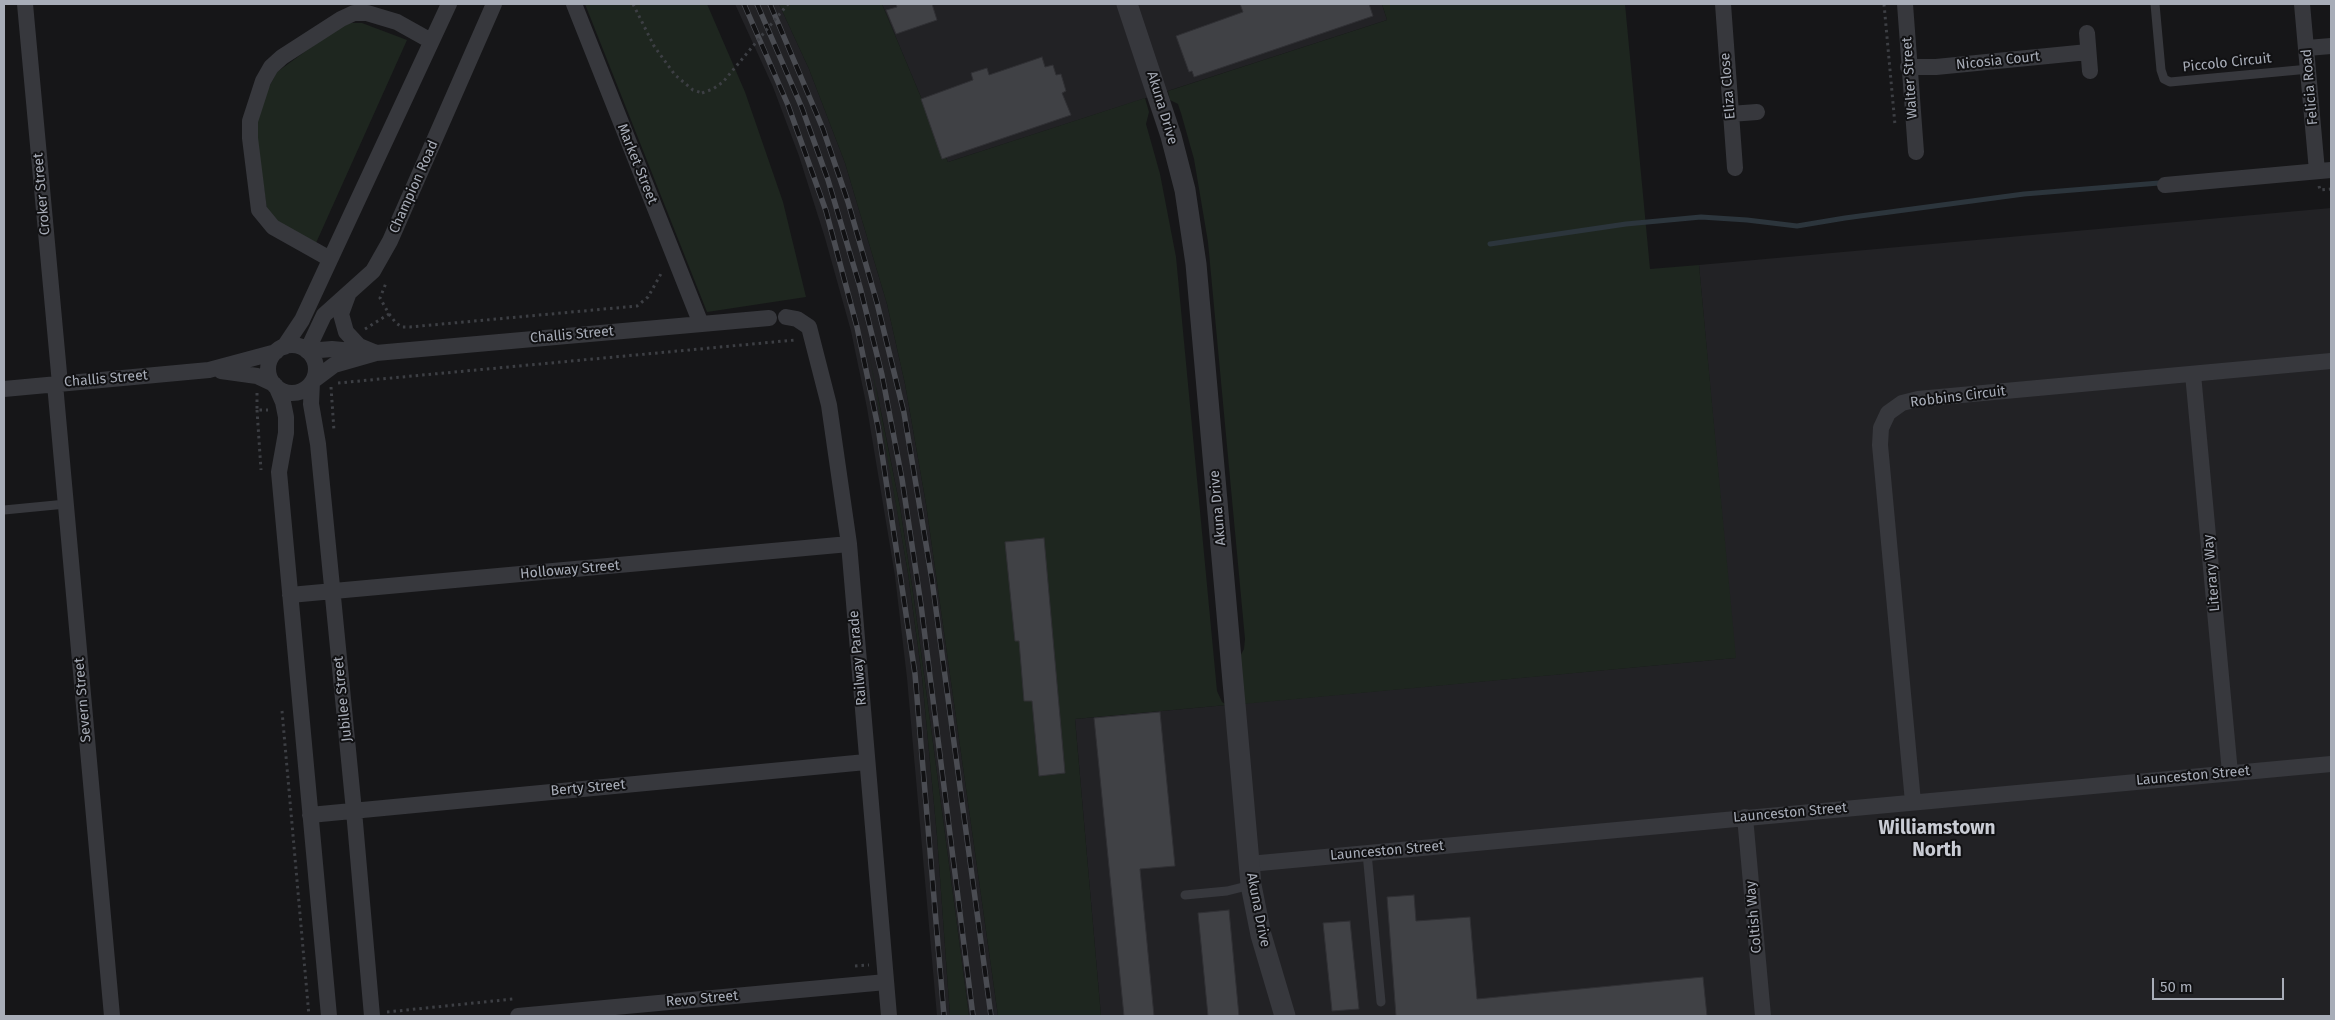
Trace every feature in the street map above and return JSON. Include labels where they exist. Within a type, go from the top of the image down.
[{"type":"street","name":"Croker Street","points":[[25,4],[58,384]]},
{"type":"street","points":[[329,1016],[279,472],[286,428],[285,410],[270,377],[269,368],[302,320],[449,4]]},
{"type":"street","name":"Champion Road","points":[[308,351],[324,315],[373,271],[390,241],[494,4]]},
{"type":"street","name":"Market Street","points":[[574,4],[700,324]]},
{"type":"street","name":"Akuna Drive","points":[[1128,4],[1171,136],[1185,190],[1196,264],[1251,885],[1263,944],[1285,1016]]},
{"type":"street","name":"Eliza Close","points":[[1723,4],[1735,168]]},
{"type":"street","name":"Walter Street","points":[[1905,4],[1908,67],[1916,152]]},
{"type":"street","name":"Felicia Road","points":[[2302,4],[2309,69],[2324,170]]},
{"type":"street","points":[[330,259],[272,227],[259,210],[250,138],[250,121],[263,81],[270,67],[282,57],[341,19],[354,13],[367,13],[397,22],[431,41]]},
{"type":"street","points":[[2087,33],[2090,71]]},
{"type":"street","points":[[2307,48],[2331,46]]},
{"type":"street","name":"Nicosia Court","points":[[1908,67],[1942,66],[2088,52]]},
{"type":"street","points":[[1730,114],[1757,112]]},
{"type":"street","points":[[2165,185],[2324,170]]},
{"type":"street","points":[[350,293],[341,310],[342,324],[355,344],[364,350],[376,353]]},
{"type":"street","name":"Challis Street","points":[[313,381],[334,365],[376,353],[769,318]]},
{"type":"street","name":"Railway Parade","points":[[786,318],[798,319],[809,327],[828,405],[849,544],[889,1016]]},
{"type":"street","points":[[275,385],[285,392],[293,393],[304,390],[313,381],[316,364],[308,351],[296,346],[280,350]]},
{"type":"street","name":"Challis Street","points":[[308,351],[338,349],[376,353]]},
{"type":"street","name":"Challis Street","points":[[4,389],[209,370],[280,350]]},
{"type":"street","name":"Robbins Circuit","points":[[1913,802],[1880,444],[1881,428],[1888,413],[1902,403],[1918,399],[2331,361]]},
{"type":"street","name":"Challis Street","points":[[209,370],[257,376],[275,385]]},
{"type":"street","name":"Literary Way","points":[[2193,374],[2230,773]]},
{"type":"street","name":"Jubilee Street","points":[[313,381],[312,409],[318,444],[372,1016]]},
{"type":"street","name":"Severn Street","points":[[58,384],[66,504],[112,1016]]},
{"type":"street","name":"Holloway Street","points":[[290,595],[849,544]]},
{"type":"street","name":"Berty Street","points":[[310,815],[866,762]]},
{"type":"street","name":"Launceston Street","points":[[1249,864],[2331,764]]},
{"type":"street","name":"Coltish Way","points":[[1745,818],[1763,1016]]},
{"type":"street","name":"Revo Street","points":[[518,1016],[886,982]]},
{"type":"lane","name":"Piccolo Circuit","points":[[2155,4],[2161,70],[2164,79],[2170,82],[2309,69]]},
{"type":"lane","points":[[4,510],[66,504]]},
{"type":"lane","points":[[1367,853],[1381,1002]]},
{"type":"lane","points":[[1185,895],[1227,891],[1251,885]]},
{"type":"path","points":[[633,4],[654,46],[672,70],[687,86],[702,92],[713,90],[723,82],[788,4]]},
{"type":"path","points":[[1884,4],[1895,126]]},
{"type":"path","points":[[389,314],[396,323],[410,327],[637,306],[648,297],[663,269]]},
{"type":"path","points":[[335,437],[331,384],[335,383],[798,340]]},
{"type":"path","points":[[334,365],[335,383]]},
{"type":"path","points":[[257,376],[257,410],[285,410]]},
{"type":"path","points":[[312,409],[332,408]]},
{"type":"path","points":[[386,1002],[387,1016]]},
{"type":"shaded area","points":[[585,4],[707,4],[745,92],[783,202],[806,297],[707,312]]},
{"type":"shaded area","points":[[735,4],[779,4],[809,69],[845,163],[887,304],[905,384],[926,504],[998,1016],[969,1016],[914,599],[900,507],[876,386],[908,573],[922,677],[937,836],[950,1016],[937,1016],[907,678],[895,576],[867,408],[851,331],[825,238],[799,156],[773,87]]},
{"type":"shaded area","points":[[779,4],[882,4],[948,162],[1145,98],[1149,112],[1146,124],[1160,174],[1176,257],[1217,691],[1222,702],[1227,705],[1075,719],[1101,1016],[998,1016],[926,504],[905,384],[887,304],[845,163],[809,69]]},
{"type":"shaded area","points":[[882,4],[1382,4],[1387,20],[948,162]]},
{"type":"shaded area","points":[[1382,4],[1625,4],[1650,269],[1699,265],[1736,658],[1243,704],[1239,658],[1244,649],[1245,639],[1208,242],[1194,159],[1178,104],[1170,100],[1168,91],[1387,20]]},
{"type":"shaded area","points":[[349,23],[362,23],[407,40],[316,243],[268,216],[255,128],[263,98],[277,72],[339,27]]},
{"type":"shaded area","points":[[2331,208],[2331,1016],[1101,1016],[1075,719],[1735,658],[1699,265]]},
{"type":"shaded area","points":[[869,353],[900,507],[914,599],[969,1016],[950,1016],[937,836],[922,677],[908,573]]},
{"type":"building","points":[[896,4],[932,4],[937,20],[896,34],[886,10],[897,7]]},
{"type":"building","points":[[1240,4],[1369,4],[1373,16],[1194,77],[1192,71],[1189,72],[1176,36],[1243,12]]},
{"type":"building","points":[[1042,57],[1045,67],[1053,65],[1056,75],[1061,74],[1066,91],[1062,93],[1071,115],[942,159],[921,99],[973,80],[971,73],[987,68],[989,75]]},
{"type":"building","points":[[1044,538],[1065,773],[1039,776],[1032,701],[1024,701],[1019,641],[1015,641],[1005,542]]},
{"type":"building","points":[[1160,712],[1175,866],[1140,869],[1154,1016],[1124,1016],[1094,718]]},
{"type":"building","points":[[1414,895],[1416,921],[1470,917],[1477,999],[1703,977],[1707,1016],[1396,1016],[1387,897]]},
{"type":"building","points":[[1229,910],[1239,1016],[1208,1016],[1198,913]]},
{"type":"building","points":[[1350,921],[1359,1009],[1332,1011],[1323,923]]},
{"type":"waterway","points":[[1490,244],[1626,224],[1701,217],[1797,226],[2024,194],[2159,183]]},
{"type":"railway","points":[[744,4],[788,105],[826,211],[857,327],[878,427],[915,674],[944,1016]]},
{"type":"railway","points":[[757,4],[802,108],[828,180],[860,287],[882,375],[902,479],[921,605],[973,1016]]},
{"type":"railway","points":[[770,4],[823,129],[848,202],[877,303],[904,413],[932,580],[991,1016]]},
{"type":"district","name":"Williamstown North","points":[[1937,840]]}]
